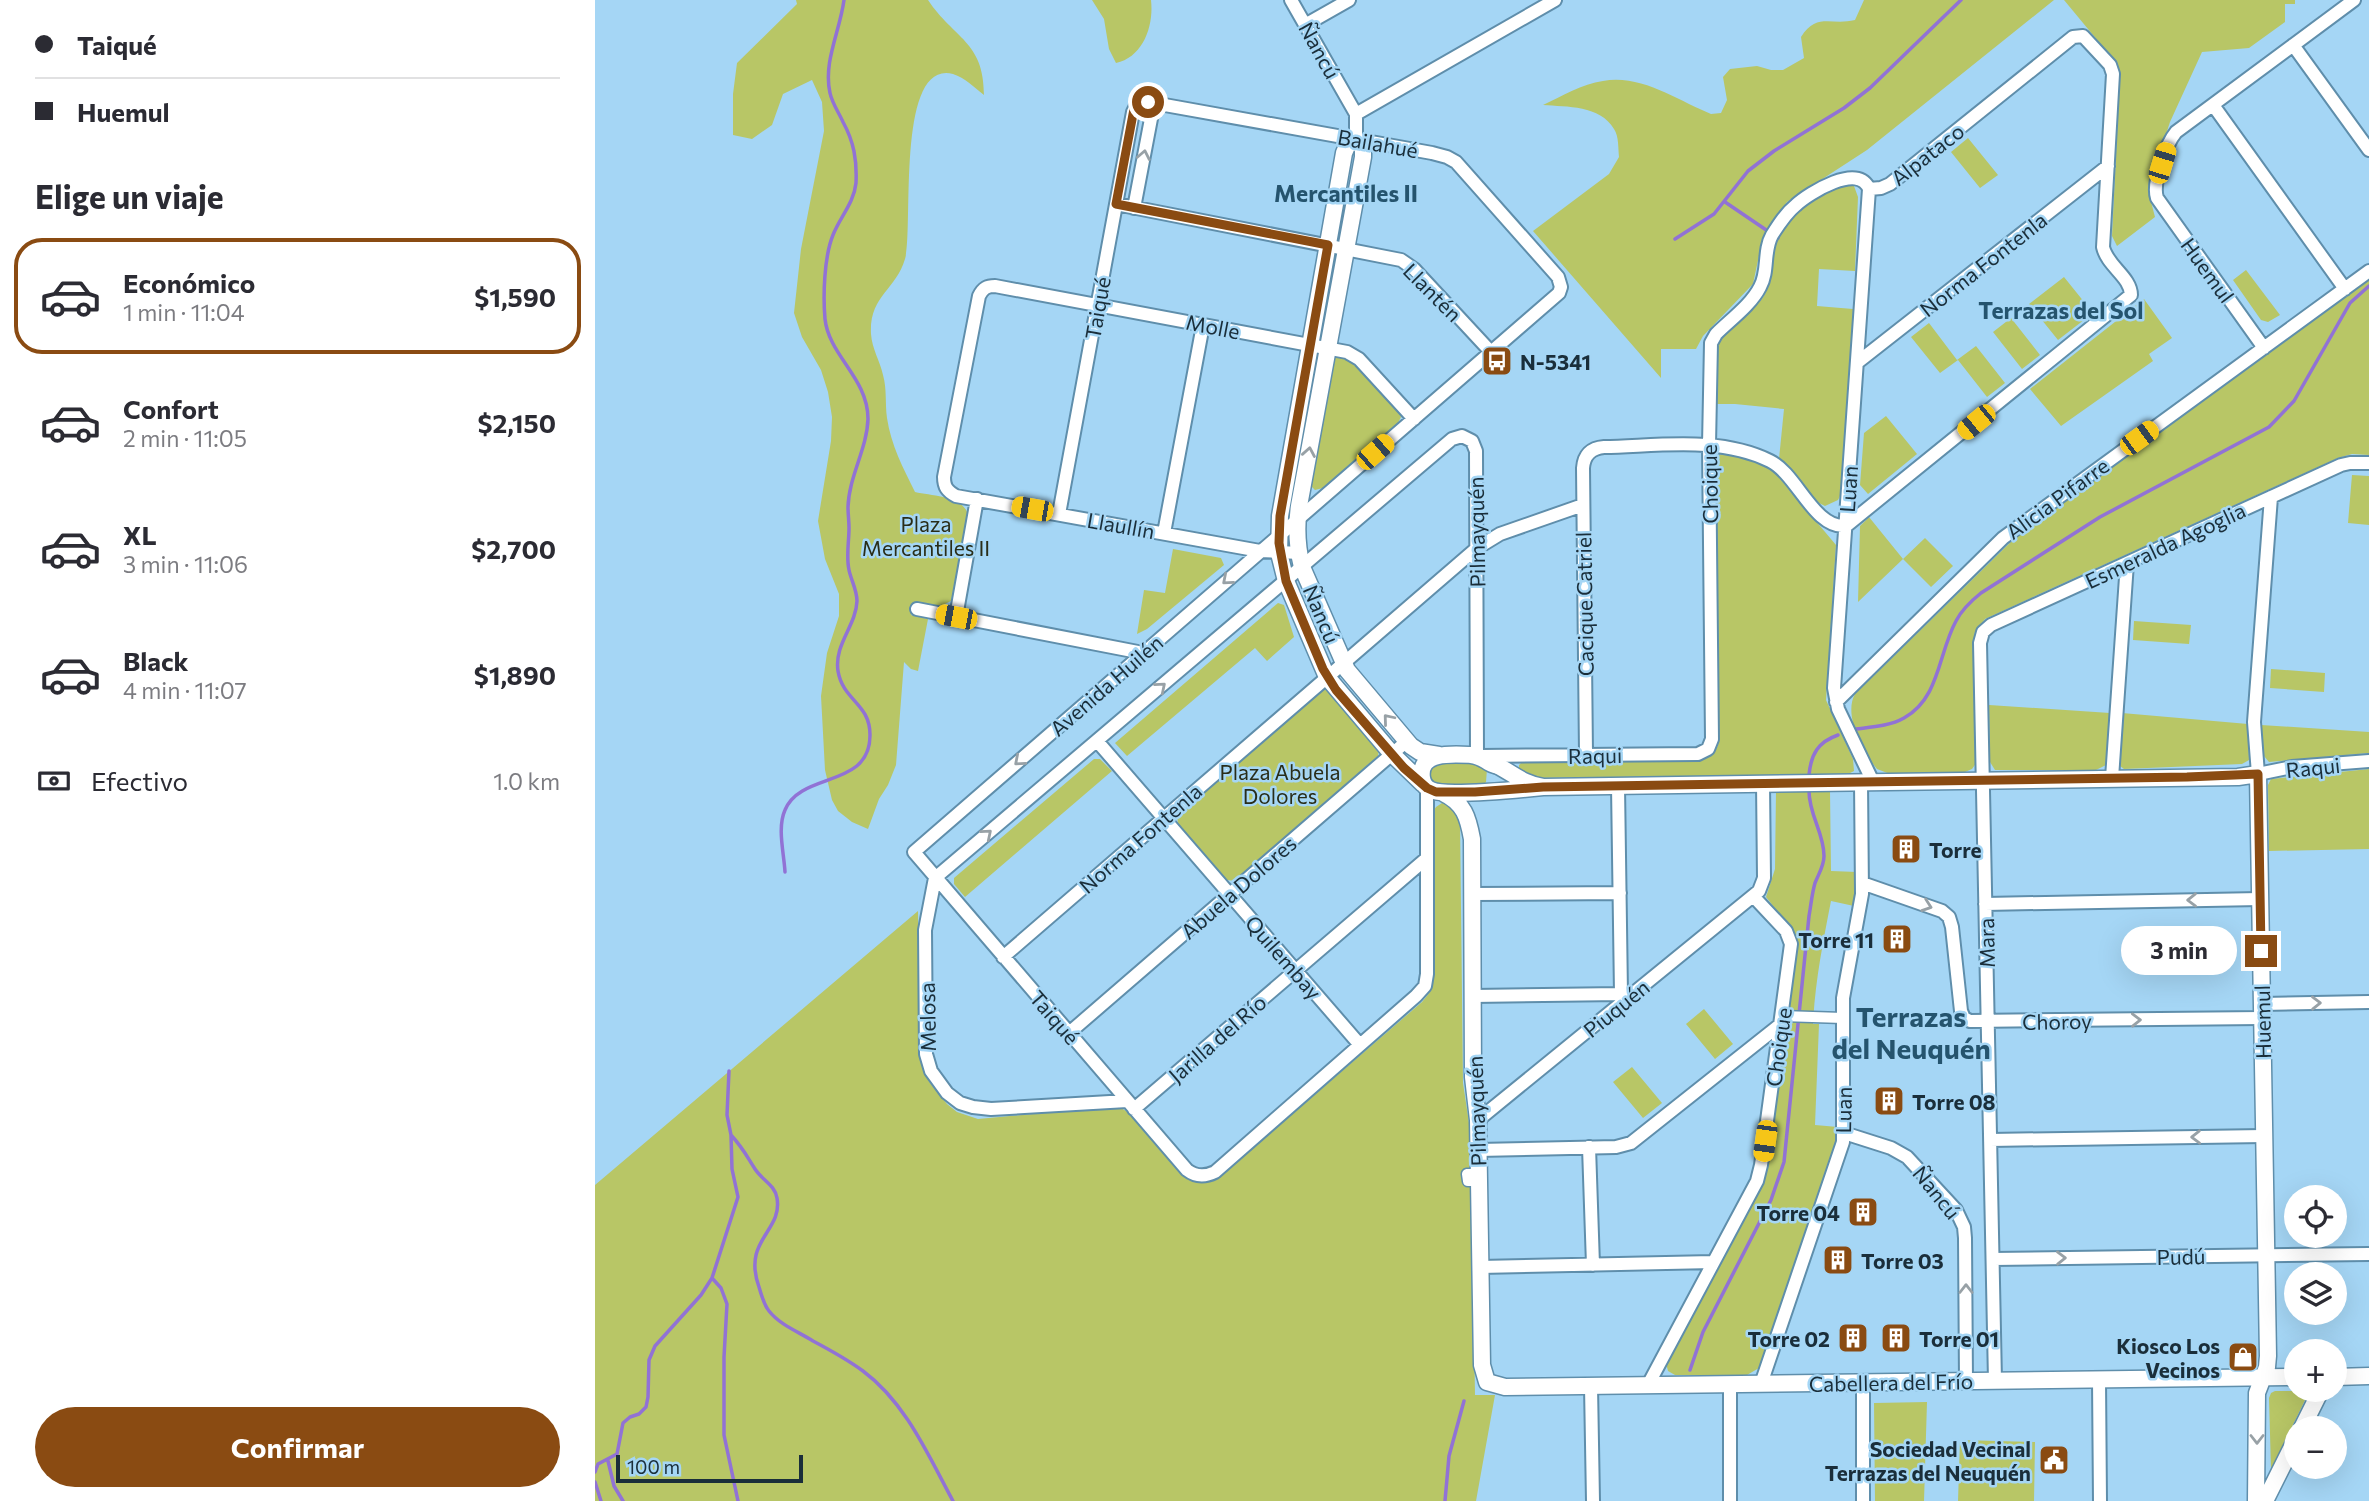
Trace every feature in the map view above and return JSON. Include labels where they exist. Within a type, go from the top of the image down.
[{"type":"street","name":"Ñancú","points":[[1291,0],[1356,114],[1356,139],[1363,153],[1297,519],[1300,560],[1343,663],[1352,677],[1407,741],[1420,752],[1442,755]]},
{"type":"street","points":[[1305,25],[1349,0]]},
{"type":"street","points":[[1356,114],[1556,0]]},
{"type":"street","points":[[2346,289],[2213,105],[2354,0]]},
{"type":"street","name":"Alpataco","points":[[1711,343],[1716,334],[1761,286],[1769,240],[1790,211],[1815,192],[1847,178],[1861,178],[1869,189],[1890,184],[2073,37],[2083,36],[2111,65],[2113,74],[2108,166]]},
{"type":"street","points":[[2293,45],[2369,150]]},
{"type":"street","name":"Bailahué","points":[[1137,104],[1145,101],[1437,154],[1452,159],[1558,277],[1561,287],[1557,296],[1491,352]]},
{"type":"street","points":[[1134,208],[1154,103]]},
{"type":"street","name":"Taiqué","points":[[1059,514],[1133,112],[1137,104]]},
{"type":"street","name":"Huemul","points":[[2213,105],[2172,137],[2155,191],[2157,198],[2264,348]]},
{"type":"street","name":"Ñancú","points":[[1356,139],[1345,150],[1310,345],[1279,535],[1279,553],[1286,581],[1327,677],[1392,754],[1431,788]]},
{"type":"street","points":[[1709,445],[1730,447],[1774,463],[1824,519],[1835,526],[1846,526],[2128,300],[2132,293],[2130,287],[2104,252],[2108,166]]},
{"type":"street","name":"Norma Fontenla","points":[[1858,362],[2108,166]]},
{"type":"street","name":"Luan","points":[[1761,1384],[1841,1152],[1844,1133],[1844,988],[1859,916],[1867,782],[1836,702],[1835,681],[1869,189]]},
{"type":"street","name":"Llantén","points":[[1116,204],[1395,258],[1410,265],[1491,352]]},
{"type":"street","name":"Alicia Pifarre","points":[[1836,702],[2003,538],[2369,271]]},
{"type":"street","name":"Molle","points":[[946,488],[944,477],[979,296],[985,288],[995,286],[1355,355],[1414,419]]},
{"type":"street","points":[[1164,533],[1203,325]]},
{"type":"street","name":"Choique","points":[[1708,749],[1712,739],[1709,445],[1711,343]]},
{"type":"street","points":[[1297,519],[1491,352]]},
{"type":"street","name":"Pilmayquén","points":[[1300,560],[1452,439],[1457,436],[1468,437],[1476,451],[1482,758]]},
{"type":"street","name":"Cacique Catriel","points":[[1586,754],[1583,468],[1588,454],[1594,448],[1604,447],[1709,445]]},
{"type":"street","name":"Esmeralda Agoglia","points":[[1983,632],[1991,625],[2271,497],[2350,463],[2369,463]]},
{"type":"street","name":"Llaullín","points":[[946,488],[956,496],[1279,553],[1300,560]]},
{"type":"street","name":"Huemul","points":[[2256,1501],[2257,1392],[2268,1362],[2255,722],[2271,497]]},
{"type":"street","points":[[956,617],[977,499]]},
{"type":"street","name":"Norma Fontenla","points":[[1003,957],[1477,548],[1500,534],[1583,505]]},
{"type":"street","name":"Avenida Huilén","points":[[914,852],[1297,519]]},
{"type":"street","name":"Avenida Huilén","points":[[935,878],[1286,581],[1300,560]]},
{"type":"street","points":[[2112,778],[2127,563]]},
{"type":"street","points":[[917,609],[1143,653]]},
{"type":"street","name":"Mara","points":[[1983,632],[1980,643],[1995,1381]]},
{"type":"street","name":"Quilembay","points":[[1097,741],[1360,1045]]},
{"type":"street","name":"Abuela Dolores","points":[[1069,1034],[1407,741]]},
{"type":"street","name":"Raqui","points":[[1442,755],[1482,758],[1698,754],[1708,749]]},
{"type":"street","points":[[1360,1045],[1425,986],[1431,788],[1421,774],[1431,757],[1442,755]]},
{"type":"street","points":[[1478,792],[1486,789],[1491,782],[1492,771],[1482,758]]},
{"type":"street","name":"Raqui","points":[[1482,758],[1522,782],[1543,787]]},
{"type":"street","name":"Raqui","points":[[1431,788],[1478,792],[1543,787],[2238,776],[2292,767],[2369,761]]},
{"type":"street","points":[[1753,896],[1763,882],[1763,783]]},
{"type":"street","points":[[1473,996],[1624,997],[1618,786]]},
{"type":"street","name":"Pilmayquén","points":[[1431,788],[1462,805],[1472,839]]},
{"type":"street","name":"Pilmayquén","points":[[1478,792],[1472,839],[1473,1077],[1478,1120],[1482,1365],[1487,1382]]},
{"type":"street","name":"Taiqué","points":[[914,852],[1187,1170],[1200,1176],[1215,1172],[1360,1045]]},
{"type":"street","name":"Jarilla del Río","points":[[1131,1105],[1427,858]]},
{"type":"street","name":"Melosa","points":[[935,878],[925,930],[926,1054],[931,1071],[947,1093],[966,1105],[991,1110],[1131,1105]]},
{"type":"street","name":"Choroy","points":[[1862,883],[1945,913],[1952,927],[1962,1014],[1970,1021],[2262,1011],[2369,1002]]},
{"type":"street","points":[[1472,894],[1620,893]]},
{"type":"street","name":"Choique","points":[[1648,1385],[1759,1172],[1785,1019],[1791,950],[1789,937],[1753,896]]},
{"type":"street","name":"Piuquén","points":[[1478,1120],[1624,997],[1753,896]]},
{"type":"street","points":[[1985,905],[2260,899]]},
{"type":"street","points":[[1478,1150],[1624,1146],[1636,1140],[1785,1019],[1843,1018]]},
{"type":"street","name":"Ñancú","points":[[1844,1133],[1891,1148],[1907,1157],[1960,1217],[1965,1238],[1966,1381]]},
{"type":"street","points":[[1990,1140],[2264,1136]]},
{"type":"street","points":[[1589,1147],[1593,1265]]},
{"type":"street","name":"Pudú","points":[[1993,1259],[2369,1254]]},
{"type":"street","points":[[1480,1267],[1713,1262]]},
{"type":"street","points":[[2347,1377],[2369,1376]]},
{"type":"street","name":"Cabellera del Frío","points":[[1487,1382],[1505,1387],[2284,1377]]},
{"type":"street","points":[[2099,1380],[2100,1501]]},
{"type":"street","points":[[1863,1383],[1863,1501]]},
{"type":"street","points":[[1730,1384],[1730,1501]]},
{"type":"street","points":[[1591,1386],[1593,1501]]},
{"type":"street","points":[[2265,1501],[2284,1463]]},
{"type":"green space","name":"Plaza Mercantiles II","points":[[796,0],[928,0],[973,51],[983,77],[984,95],[953,74],[935,76],[922,92],[911,150],[905,259],[901,270],[874,311],[872,321],[871,334],[884,380],[891,438],[915,492],[954,500],[968,515],[951,601],[941,606],[913,602],[911,615],[928,619],[918,671],[911,669],[904,662],[896,765],[868,829],[852,822],[838,811],[832,800],[825,770],[821,696],[827,653],[839,616],[839,594],[825,559],[818,521],[831,441],[832,417],[821,370],[802,337],[794,313],[801,249],[824,131],[822,102],[812,80],[783,94],[772,125],[752,139],[733,135],[733,94],[737,63],[797,4]]},
{"type":"green space","points":[[1092,0],[1151,0],[1151,20],[1145,39],[1125,60],[1116,63],[1109,49],[1104,19]]},
{"type":"green space","points":[[1864,0],[2054,0],[1867,150],[1787,202],[1763,237],[1753,284],[1703,336],[1696,349],[1661,349],[1661,378],[1533,231],[1609,174],[1619,157],[1616,132],[1600,115],[1572,107],[1543,105],[1587,85],[1617,80],[1646,85],[1711,114],[1721,113],[1727,100],[1723,77],[1730,69],[1757,66],[1783,70],[1804,58],[1801,37],[1807,29],[1819,22],[1855,20]]},
{"type":"green space","points":[[2064,0],[2295,0],[2295,4],[2285,4],[2285,22],[2249,48],[2202,52],[2170,122],[2149,186],[2155,217],[2117,246],[2112,236],[2120,71]]},
{"type":"green space","points":[[1968,138],[1998,175],[1980,188],[1951,152]]},
{"type":"green space","points":[[1846,185],[1854,186],[1858,197],[1855,271],[1819,269],[1817,306],[1853,309],[1841,494],[1838,500],[1825,506],[1817,502],[1779,459],[1784,409],[1716,404],[1716,358],[1721,339],[1765,294],[1775,246],[1786,225],[1813,201]]},
{"type":"green space","points":[[2246,270],[2280,315],[2268,322],[2261,320],[2233,280]]},
{"type":"green space","points":[[2064,277],[2093,313],[2058,340],[2029,304]]},
{"type":"green space","points":[[2369,280],[2369,455],[2352,454],[2338,458],[1985,619],[1975,632],[1973,643],[1977,762],[1972,769],[1965,772],[1890,774],[1877,769],[1856,733],[1851,712],[1855,694],[2020,533]]},
{"type":"green space","points":[[2144,299],[2172,338],[2149,354],[2153,361],[2061,426],[2030,389]]},
{"type":"green space","points":[[2011,318],[2040,355],[2022,369],[1993,332]]},
{"type":"green space","points":[[1929,323],[1957,360],[1976,346],[2005,383],[1987,397],[1958,360],[1940,373],[1911,337]]},
{"type":"green space","points":[[1350,357],[1399,411],[1401,417],[1397,425],[1323,488],[1315,490],[1310,485],[1334,358]]},
{"type":"green space","points":[[1886,416],[1917,454],[1868,494],[1860,485],[1864,433]]},
{"type":"green space","points":[[1726,453],[1760,461],[1772,469],[1836,545],[1826,700],[1853,759],[1854,771],[1848,774],[1809,775],[1529,778],[1519,772],[1519,765],[1523,761],[1700,758],[1715,751],[1719,741],[1715,461],[1718,455]]},
{"type":"green space","points":[[2352,475],[2369,476],[2369,525],[2348,523]]},
{"type":"green space","points":[[1869,517],[1903,559],[1858,602],[1860,526]]},
{"type":"green space","points":[[1925,538],[1953,566],[1931,587],[1903,559]]},
{"type":"green space","points":[[1173,549],[1221,558],[1224,565],[1147,629],[1137,634],[1144,590],[1165,593]]},
{"type":"green space","points":[[1278,603],[1284,605],[1294,637],[1267,661],[1255,648],[1127,756],[1115,743]]},
{"type":"green space","points":[[2134,621],[2191,625],[2189,644],[2133,640]]},
{"type":"green space","points":[[2271,669],[2325,673],[2324,692],[2270,688]]},
{"type":"green space","name":"Plaza Abuela Dolores","points":[[1321,689],[1330,691],[1379,750],[1378,756],[1235,881],[1227,880],[1178,825],[1177,814]]},
{"type":"green space","points":[[1989,705],[2110,713],[2106,765],[2096,770],[1995,770],[1990,762]]},
{"type":"green space","points":[[2122,713],[2248,724],[2249,760],[2242,764],[2124,769],[2120,766]]},
{"type":"green space","points":[[2261,725],[2369,732],[2369,753],[2269,762],[2264,756]]},
{"type":"green space","points":[[1094,759],[1100,759],[1112,771],[965,897],[954,884],[954,878]]},
{"type":"green space","points":[[1473,759],[1487,769],[1486,782],[1481,788],[1429,784],[1429,764]]},
{"type":"green space","points":[[2369,769],[2369,849],[2269,851],[2268,785],[2271,779]]},
{"type":"green space","points":[[1776,791],[1830,791],[1831,871],[1857,872],[1854,906],[1831,901],[1814,1008],[1813,1024],[1819,1024],[1815,1125],[1838,1127],[1837,1142],[1759,1368],[1747,1375],[1675,1375],[1668,1371],[1666,1363],[1764,1176],[1797,950],[1795,934],[1766,897],[1775,869]]},
{"type":"green space","points":[[1442,803],[1452,805],[1460,820],[1463,1083],[1471,1136],[1475,1395],[1495,1395],[1476,1501],[595,1501],[595,1185],[918,911],[920,1060],[930,1083],[947,1104],[957,1112],[978,1119],[1121,1108],[1131,1114],[1186,1176],[1205,1182],[1218,1178],[1422,1002],[1430,992],[1433,974],[1432,813]]},
{"type":"green space","points":[[1704,1009],[1733,1044],[1715,1059],[1686,1024]]},
{"type":"green space","points":[[1632,1067],[1662,1103],[1643,1118],[1613,1082]]},
{"type":"green space","points":[[2284,1391],[2284,1402],[2304,1402],[2297,1416],[2284,1416],[2284,1443],[2271,1470],[2269,1398],[2271,1393]]},
{"type":"green space","points":[[1927,1402],[1924,1501],[1875,1501],[1874,1403]]},
{"type":"green space","points":[[1960,1440],[2035,1442],[2034,1501],[1958,1501]]},
{"type":"waterway","points":[[785,872],[781,833],[785,810],[793,798],[805,789],[847,772],[859,764],[867,752],[870,735],[866,716],[845,689],[838,671],[839,652],[856,610],[856,593],[848,565],[848,507],[851,484],[865,441],[868,419],[862,391],[833,344],[824,310],[830,244],[853,197],[856,183],[852,144],[832,100],[828,81],[830,58],[844,0]]},
{"type":"waterway","points":[[1675,239],[1714,214],[1748,171],[1870,88],[1961,0]]},
{"type":"waterway","points":[[1725,202],[1778,238]]},
{"type":"waterway","points":[[1856,729],[1893,723],[1916,709],[1932,687],[1958,617],[1981,593],[2100,517],[2269,427],[2294,401],[2350,303],[2369,286]]},
{"type":"waterway","points":[[1809,775],[1817,750],[1825,741],[1838,735]]},
{"type":"waterway","points":[[1690,1370],[1703,1332],[1771,1200],[1784,1162],[1809,916],[1814,887],[1824,860],[1822,840],[1811,808],[1809,791]]},
{"type":"waterway","points":[[595,1472],[598,1464],[617,1454],[623,1423],[646,1407],[649,1360],[655,1346],[701,1295],[712,1278],[738,1197],[732,1169],[731,1135],[727,1115],[729,1071]]},
{"type":"waterway","points":[[731,1135],[758,1173],[774,1190],[777,1198],[774,1220],[755,1258],[755,1271],[767,1309],[784,1324],[863,1371],[892,1398],[915,1431],[953,1501]]},
{"type":"waterway","points":[[712,1278],[721,1288],[727,1304],[724,1435],[738,1501]]},
{"type":"waterway","points":[[1445,1501],[1449,1456],[1464,1401]]},
{"type":"waterway","points":[[608,1461],[614,1486],[623,1501]]},
{"type":"waterway","points":[[595,1482],[601,1501]]},
{"type":"place","name":"N-5341","points":[[1497,361]]},
{"type":"place","name":"Torre","points":[[1906,849]]},
{"type":"place","name":"Torre 11","points":[[1897,939]]},
{"type":"place","name":"Torre 08","points":[[1889,1101]]},
{"type":"place","name":"Torre 04","points":[[1863,1212]]},
{"type":"place","name":"Torre 03","points":[[1838,1260]]},
{"type":"place","name":"Torre 02","points":[[1853,1338]]},
{"type":"place","name":"Torre 01","points":[[1896,1338]]},
{"type":"place","name":"Kiosco Los Vecinos","points":[[2243,1357]]},
{"type":"place","name":"Sociedad Vecinal Terrazas del Neuquén","points":[[2054,1460]]},
{"type":"district","name":"Mercantiles II","points":[[1346,193]]},
{"type":"district","name":"Terrazas del Sol","points":[[2061,310]]},
{"type":"district","name":"Terrazas del Neuquén","points":[[1911,1032]]},
{"type":"route","points":[[1148,102],[1139,103],[1134,109],[1116,204],[1328,245],[1280,516],[1281,562],[1286,581],[1327,677],[1404,768],[1427,788],[1436,792],[1475,792],[1543,787],[2258,774],[2261,951]]}]
